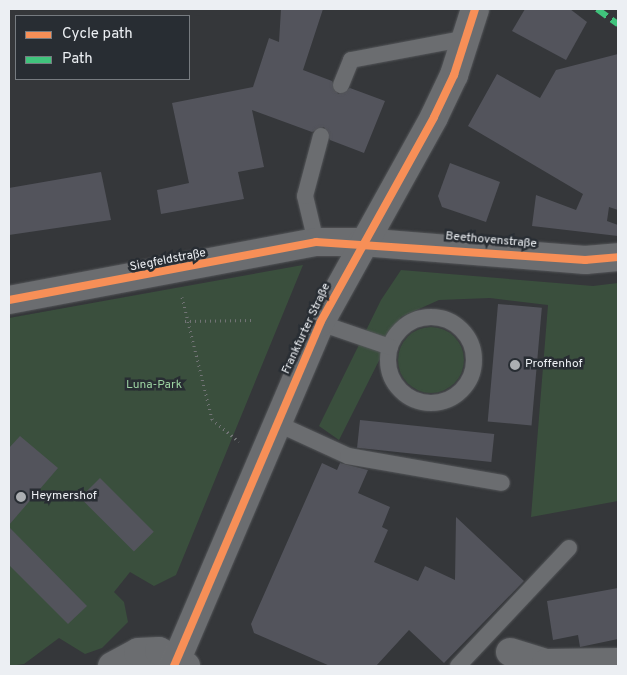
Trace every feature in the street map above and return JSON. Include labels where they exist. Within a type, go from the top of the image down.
[{"type":"street","name":"Frankfurter Straße","points":[[179,664],[259,460],[320,323],[362,242],[434,116],[467,38],[476,9]]},
{"type":"street","name":"Siegfeldstraße","points":[[9,300],[180,271],[316,242],[362,242]]},
{"type":"street","name":"Beethovenstraße","points":[[362,242],[585,260],[618,257]]},
{"type":"street","points":[[112,666],[138,652],[159,651],[179,664]]},
{"type":"street","points":[[510,652],[546,662],[618,662]]},
{"type":"lane","points":[[341,85],[351,60],[467,38]]},
{"type":"lane","points":[[316,242],[305,196],[321,136]]},
{"type":"lane","points":[[445,320],[468,340],[473,352],[471,376],[448,399],[417,401],[396,385],[388,361],[390,347],[400,332],[415,321],[445,320]]},
{"type":"lane","points":[[320,323],[390,347]]},
{"type":"lane","points":[[276,423],[348,456],[502,483]]},
{"type":"lane","points":[[458,666],[569,548]]},
{"type":"path","points":[[180,271],[185,321],[212,419],[259,460]]},
{"type":"path","points":[[185,321],[254,320]]},
{"type":"green space","name":"Luna-Park","points":[[303,265],[176,575],[154,586],[130,572],[114,592],[124,602],[128,622],[102,648],[85,654],[59,638],[24,664],[9,666],[9,318]]},
{"type":"green space","points":[[401,270],[593,286],[618,283],[618,501],[531,517],[548,305],[490,298],[439,300],[401,317],[339,440],[319,426],[381,300]]},
{"type":"green space","points":[[431,327],[443,330],[454,337],[461,348],[464,360],[461,372],[454,383],[443,390],[431,393],[419,390],[408,383],[401,372],[398,360],[401,348],[408,337],[419,330]]},
{"type":"building","points":[[281,9],[323,9],[303,70],[332,81],[338,94],[350,88],[385,101],[364,153],[330,140],[324,127],[312,132],[252,110],[264,167],[238,172],[244,199],[161,214],[157,190],[189,183],[172,103],[253,87],[269,38],[279,42]]},
{"type":"building","points":[[525,9],[570,9],[587,22],[566,60],[512,31]]},
{"type":"building","points":[[618,54],[618,210],[609,207],[607,221],[618,225],[618,236],[532,226],[536,195],[576,210],[583,194],[468,126],[497,74],[540,98],[556,70]]},
{"type":"building","points":[[450,163],[500,182],[486,222],[442,207],[438,196]]},
{"type":"building","points":[[101,172],[111,220],[9,235],[9,188]]},
{"type":"building","name":"Proffenhof","points":[[498,304],[542,308],[532,425],[488,422]]},
{"type":"building","points":[[360,420],[494,434],[491,462],[357,448]]},
{"type":"building","name":"Heymershof","points":[[20,436],[58,468],[9,525],[9,448]]},
{"type":"building","points":[[322,463],[337,470],[340,463],[368,470],[358,493],[390,507],[382,527],[388,530],[374,562],[418,581],[425,566],[455,580],[456,517],[524,581],[444,663],[409,630],[376,666],[330,666],[254,633],[251,624]]},
{"type":"building","points":[[100,478],[154,532],[134,552],[80,498]]},
{"type":"building","points":[[9,527],[87,606],[68,624],[9,565]]},
{"type":"building","points":[[618,588],[618,639],[580,647],[578,635],[553,640],[547,601]]},
{"type":"marked path","points":[[597,9],[618,24]]},
{"type":"cycle path","points":[[174,666],[320,323],[434,117],[454,75],[475,9]]},
{"type":"cycle path","points":[[9,300],[316,242],[585,260],[618,257]]},
{"type":"place","name":"Proffenhof","points":[[515,365]]},
{"type":"place","name":"Heymershof","points":[[21,497]]}]
